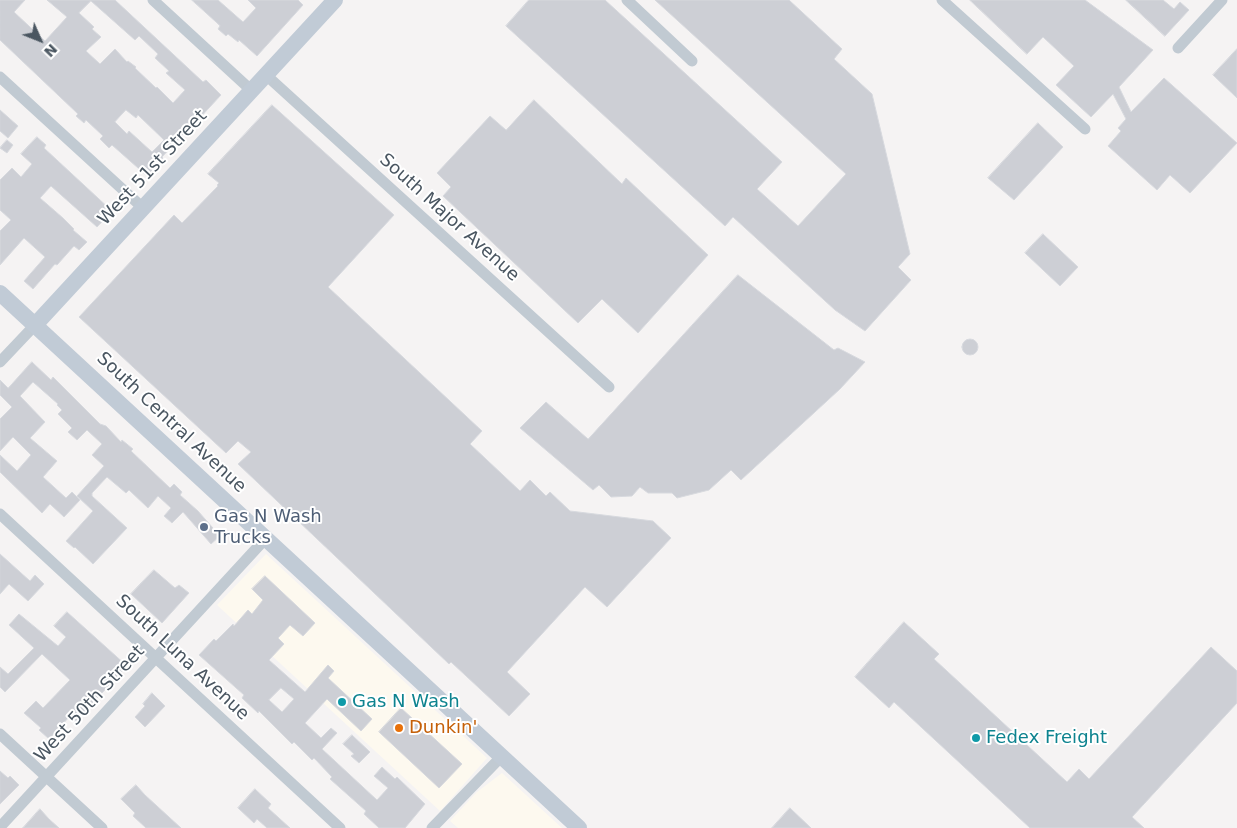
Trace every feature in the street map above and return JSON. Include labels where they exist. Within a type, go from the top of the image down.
[{"type":"main road","name":"West 51st Street","points":[[35,325],[335,0]]},
{"type":"main road","name":"South Central Avenue","points":[[0,293],[580,828]]},
{"type":"street","points":[[153,0],[252,91]]},
{"type":"street","points":[[627,0],[692,60]]},
{"type":"street","points":[[942,0],[1085,129]]},
{"type":"street","points":[[1178,48],[1222,0]]},
{"type":"street","name":"South Major Avenue","points":[[266,75],[609,387]]},
{"type":"street","points":[[0,76],[143,208]]},
{"type":"street","name":"West 51st Street","points":[[0,362],[35,325]]},
{"type":"street","name":"South Luna Avenue","points":[[0,514],[340,828]]},
{"type":"street","name":"West 50th Street","points":[[0,827],[266,538]]},
{"type":"street","points":[[0,734],[102,828]]},
{"type":"street","points":[[432,828],[502,756]]},
{"type":"shaded area","points":[[266,554],[487,758],[440,811],[217,605]]},
{"type":"shaded area","points":[[502,773],[562,828],[458,828],[450,821],[477,792]]},
{"type":"building","points":[[0,0],[25,0],[14,12],[45,41],[67,17],[47,0],[115,0],[203,82],[206,80],[221,95],[196,122],[198,123],[189,131],[187,130],[147,176],[112,145],[109,148],[100,139],[103,136],[86,120],[84,123],[76,116],[78,114],[0,40]],"holes":[[[91,1],[135,40],[139,36],[158,54],[155,58],[169,71],[166,73],[185,90],[173,103],[115,49],[100,64],[86,51],[101,37],[92,29],[94,27],[79,13]],[[126,110],[136,118],[138,115],[164,140],[152,152],[129,131],[127,134],[115,122]]]},
{"type":"building","points":[[192,0],[218,0],[243,22],[256,8],[248,0],[298,0],[303,5],[257,56],[239,40],[238,42],[228,34],[226,36],[218,29],[220,26]]},
{"type":"building","points":[[529,0],[605,0],[782,162],[757,189],[798,226],[846,174],[655,0],[789,0],[842,49],[834,59],[872,94],[910,254],[898,267],[911,280],[865,331],[835,310],[733,217],[725,226],[506,26]]},
{"type":"building","points":[[970,0],[1085,0],[1153,50],[1119,87],[1131,112],[1164,78],[1237,143],[1190,193],[1170,175],[1157,190],[1108,146],[1121,131],[1118,128],[1126,119],[1113,94],[1091,117],[1056,85],[1074,66],[1043,37],[1027,54]]},
{"type":"building","points":[[1126,0],[1163,0],[1174,9],[1180,2],[1189,10],[1165,36]]},
{"type":"building","points":[[1237,49],[1237,98],[1213,75]]},
{"type":"building","points":[[534,100],[622,184],[626,178],[708,255],[638,333],[602,299],[578,323],[443,196],[451,187],[437,173],[490,116],[506,130]]},
{"type":"building","points":[[272,105],[394,215],[328,287],[482,431],[470,444],[520,491],[530,480],[546,496],[550,492],[570,511],[653,521],[671,538],[607,607],[585,587],[507,672],[530,694],[509,716],[451,662],[449,664],[238,464],[251,452],[238,441],[226,453],[79,317],[174,215],[182,223],[218,186],[219,183],[208,174]]},
{"type":"building","points":[[0,110],[18,126],[8,138],[0,131]]},
{"type":"building","points":[[1038,123],[1063,147],[1014,200],[988,178]]},
{"type":"building","points":[[37,137],[46,145],[44,148],[112,211],[97,227],[51,186],[40,198],[87,242],[79,250],[74,246],[33,289],[24,281],[45,257],[24,238],[0,265],[0,231],[11,220],[0,210],[0,180],[12,168],[21,177],[32,164],[21,154]]},
{"type":"building","points":[[7,140],[13,145],[7,153],[0,148]]},
{"type":"building","points":[[1043,234],[1078,267],[1060,286],[1025,253]]},
{"type":"building","points":[[738,275],[834,350],[838,348],[865,362],[840,389],[741,480],[731,470],[709,490],[677,498],[672,493],[648,493],[640,487],[632,496],[611,497],[599,485],[593,490],[520,428],[546,402],[588,439]]},
{"type":"building","points":[[970,339],[976,341],[978,347],[976,353],[970,355],[964,353],[962,347],[964,341]]},
{"type":"building","points":[[32,362],[51,380],[53,377],[100,424],[106,426],[121,442],[122,440],[133,449],[131,451],[170,488],[174,484],[182,492],[180,495],[198,511],[220,536],[211,544],[183,512],[172,523],[164,516],[171,508],[158,496],[148,508],[129,490],[126,493],[107,477],[92,493],[92,496],[127,528],[93,564],[66,541],[93,511],[77,496],[104,466],[92,455],[102,444],[87,430],[77,440],[68,432],[72,428],[58,414],[62,410],[58,404],[33,382],[20,396],[45,422],[30,438],[57,461],[43,477],[66,498],[72,492],[80,500],[64,517],[50,504],[42,513],[0,472],[0,455],[17,471],[31,455],[13,437],[0,451],[0,419],[12,407],[0,395],[0,380],[8,388]]},
{"type":"building","points":[[0,554],[30,581],[35,575],[44,584],[28,601],[9,584],[0,594]]},
{"type":"building","points":[[154,570],[175,588],[179,585],[189,593],[162,623],[131,594]]},
{"type":"building","points":[[265,576],[315,623],[303,636],[290,625],[278,638],[284,644],[269,660],[305,692],[328,665],[334,671],[328,678],[372,719],[361,731],[327,699],[305,723],[321,738],[331,728],[337,733],[322,749],[377,800],[388,788],[374,776],[382,767],[395,779],[397,777],[425,804],[405,828],[379,828],[364,814],[366,811],[330,779],[332,777],[314,758],[312,760],[294,742],[292,744],[259,711],[258,713],[242,698],[244,695],[199,655],[214,639],[216,641],[233,624],[234,626],[248,610],[252,614],[263,600],[252,589]],"holes":[[[281,688],[294,699],[282,712],[269,700]]]},
{"type":"building","points":[[67,612],[127,666],[76,721],[70,716],[49,739],[39,730],[41,728],[24,713],[36,701],[43,708],[70,680],[42,654],[5,692],[0,687],[0,667],[8,674],[34,648],[9,625],[19,614],[58,646],[66,637],[54,626]]},
{"type":"building","name":"Fedex Freight","points":[[904,622],[939,654],[934,659],[1067,782],[1079,769],[1089,779],[1211,647],[1237,671],[1237,703],[1132,817],[1144,828],[1030,828],[894,702],[889,708],[855,677]]},
{"type":"building","points":[[152,693],[165,706],[145,727],[135,717],[145,706],[143,704]]},
{"type":"building","name":"Gas N Wash","points":[[401,708],[462,764],[439,788],[379,732]]},
{"type":"building","points":[[352,735],[370,752],[359,763],[351,756],[354,754],[343,744]]},
{"type":"building","points":[[0,771],[8,778],[10,776],[19,785],[0,804]]},
{"type":"building","points":[[136,785],[181,828],[146,828],[133,816],[135,813],[121,799]]},
{"type":"building","points":[[255,789],[271,804],[268,808],[290,828],[267,828],[257,819],[254,823],[238,808]]},
{"type":"building","points":[[790,808],[811,828],[772,828]]},
{"type":"building","points":[[40,809],[49,819],[59,828],[23,828]]},
{"type":"place","name":"Gas N Wash Trucks","points":[[204,527]]},
{"type":"place","name":"Gas N Wash","points":[[342,702]]},
{"type":"place","name":"Dunkin'","points":[[399,728]]},
{"type":"place","name":"Fedex Freight","points":[[976,738]]}]
